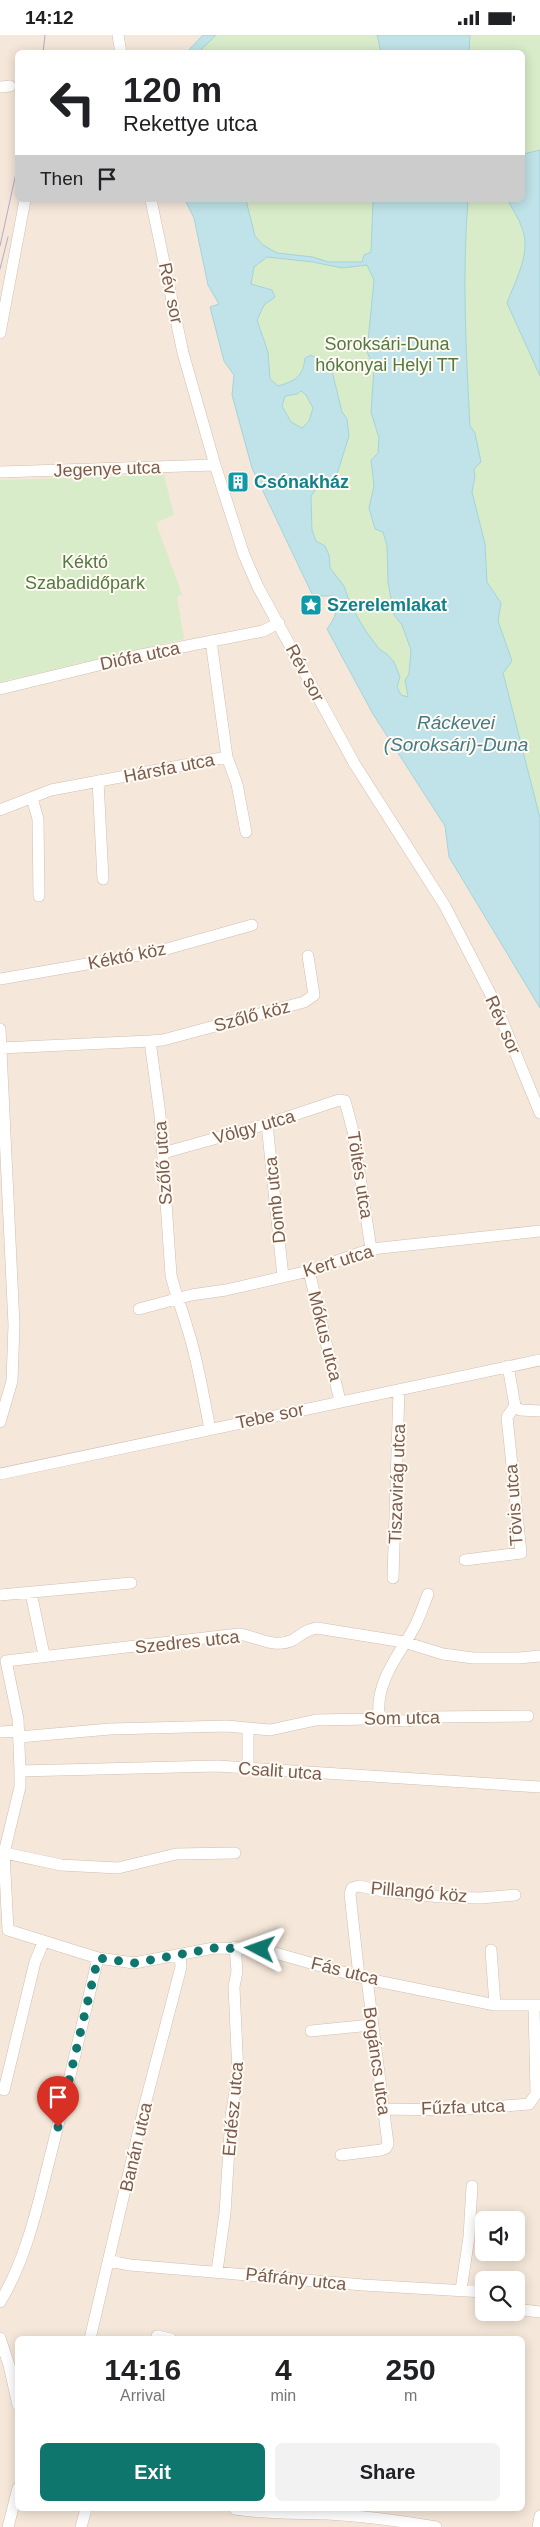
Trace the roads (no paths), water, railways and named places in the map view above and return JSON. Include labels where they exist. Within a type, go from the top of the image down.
[{"type":"street","points":[[118,35],[121,50]]},
{"type":"street","points":[[0,333],[25,202]]},
{"type":"street","name":"Rév sor","points":[[151,202],[183,353],[215,465],[244,555],[258,587],[280,623],[354,763],[445,906],[510,1037],[540,1113]]},
{"type":"street","name":"Jegenye utca","points":[[0,473],[215,465]]},
{"type":"street","name":"Diófa utca","points":[[0,689],[118,660],[263,631],[280,623]]},
{"type":"street","name":"Hársfa utca","points":[[0,810],[51,790],[227,757],[212,641]]},
{"type":"street","points":[[227,757],[237,783],[246,832]]},
{"type":"street","points":[[98,781],[103,879]]},
{"type":"street","points":[[32,799],[38,819],[40,895]]},
{"type":"street","name":"Kéktó köz","points":[[0,979],[156,952],[252,925]]},
{"type":"street","name":"Szőlő köz","points":[[150,1041],[172,1038],[304,1002],[314,995],[308,956]]},
{"type":"street","points":[[0,1029],[14,1325],[12,1381],[3,1405],[0,1422]]},
{"type":"street","points":[[1,1048],[150,1041]]},
{"type":"street","name":"Szőlő utca","points":[[150,1041],[160,1115],[167,1248],[176,1299],[192,1344],[210,1429]]},
{"type":"street","name":"Völgy utca","points":[[162,1153],[267,1124],[339,1100],[345,1101]]},
{"type":"street","name":"Töltés utca","points":[[345,1101],[351,1124],[371,1249]]},
{"type":"street","name":"Domb utca","points":[[267,1124],[283,1277]]},
{"type":"street","name":"Kert utca","points":[[139,1309],[176,1299],[309,1271],[371,1249],[540,1231]]},
{"type":"street","name":"Mókus utca","points":[[309,1271],[340,1401]]},
{"type":"street","name":"Tebe sor","points":[[0,1474],[540,1359]]},
{"type":"street","name":"Tövis utca","points":[[465,1559],[521,1553],[507,1417],[515,1406],[508,1367]]},
{"type":"street","name":"Tiszavirág utca","points":[[393,1577],[400,1390]]},
{"type":"street","points":[[515,1406],[520,1409],[540,1411]]},
{"type":"street","points":[[0,1595],[131,1583]]},
{"type":"street","points":[[31,1593],[44,1655]]},
{"type":"street","points":[[379,1714],[379,1693],[404,1642],[414,1627],[428,1594]]},
{"type":"street","name":"Szedres utca","points":[[5,1668],[44,1655],[104,1651],[239,1634],[272,1644],[280,1644],[292,1640],[309,1629],[317,1628],[404,1642],[443,1653],[473,1658],[540,1656]]},
{"type":"street","name":"Fás utca","points":[[5,1668],[19,1734],[20,1771],[20,1787],[2,1853],[8,1930],[43,1943],[98,1958],[134,1963],[214,1948],[260,1949],[363,1977],[495,2005],[537,2005]]},
{"type":"street","name":"Som utca","points":[[0,1732],[19,1734],[227,1726],[270,1730],[316,1721],[369,1719],[379,1714],[386,1720],[406,1721],[427,1717],[528,1716]]},
{"type":"street","points":[[248,1729],[248,1769]]},
{"type":"street","name":"Csalit utca","points":[[20,1771],[217,1766],[540,1787]]},
{"type":"street","points":[[2,1853],[60,1865],[118,1867],[176,1854],[235,1853]]},
{"type":"street","name":"Pillangó köz","points":[[363,1977],[350,1894],[352,1888],[359,1886],[383,1891],[441,1897],[480,1898],[515,1895]]},
{"type":"street","points":[[4,2090],[35,1962],[43,1943]]},
{"type":"street","name":"Erdész utca","points":[[217,2271],[225,2213],[232,2116],[238,2074],[234,1987],[237,1971],[235,1947]]},
{"type":"street","points":[[491,1951],[495,2005]]},
{"type":"street","name":"Banán utca","points":[[91,2336],[110,2261],[144,2108],[182,1967],[180,1955]]},
{"type":"street","points":[[0,2302],[8,2288],[21,2255],[40,2197],[98,1958]]},
{"type":"street","name":"Bogáncs utca","points":[[341,2155],[381,2150],[386,2148],[388,2144],[363,1977]]},
{"type":"street","name":"Fűzfa utca","points":[[384,2109],[454,2110],[529,2104],[536,2094],[537,2005]]},
{"type":"street","points":[[311,2031],[371,2025]]},
{"type":"street","points":[[461,2289],[470,2237],[472,2186]]},
{"type":"street","name":"Páfrány utca","points":[[110,2261],[130,2265],[363,2285],[475,2291]]},
{"type":"street","points":[[525,2310],[540,2313]]},
{"type":"street","points":[[0,2338],[15,2392]]},
{"type":"street","points":[[8,2527],[15,2500]]},
{"type":"street","points":[[81,2527],[85,2511]]},
{"type":"street","points":[[250,2511],[264,2513],[382,2514],[436,2527]]},
{"type":"street","points":[[538,2527],[540,2516]]},
{"type":"water","points":[[203,35],[216,35],[201,50],[189,50]]},
{"type":"water","points":[[377,35],[470,35],[469,50],[381,50]]},
{"type":"water","points":[[540,150],[540,376],[507,303],[524,256],[525,237],[521,224],[509,202],[525,202],[525,154]]},
{"type":"water","name":"Ráckevei (Soroksári)-Duna","points":[[186,202],[246,202],[255,236],[263,245],[277,253],[313,257],[328,262],[362,262],[364,255],[371,252],[373,202],[468,202],[465,285],[470,426],[475,433],[481,462],[474,469],[475,477],[472,492],[485,544],[487,582],[501,603],[498,621],[512,661],[503,673],[540,818],[540,1008],[449,857],[445,826],[373,714],[327,629],[336,613],[333,596],[313,596],[252,468],[232,395],[234,375],[224,361],[210,307],[219,304],[208,285],[194,218]],"holes":[[[267,257],[313,262],[342,268],[367,265],[374,280],[367,352],[374,368],[371,412],[379,438],[378,453],[371,460],[374,486],[369,508],[375,529],[383,532],[387,546],[388,582],[394,615],[402,625],[411,650],[409,674],[405,680],[408,697],[401,695],[397,687],[400,677],[394,662],[379,649],[365,630],[351,606],[344,586],[330,568],[329,555],[325,546],[316,541],[312,530],[311,496],[317,487],[337,474],[349,436],[347,419],[342,412],[331,367],[311,355],[305,358],[302,370],[297,377],[278,386],[270,379],[268,352],[257,320],[264,305],[275,297],[272,290],[251,284],[254,267]],[[301,391],[306,395],[313,408],[309,421],[302,428],[291,422],[282,406],[285,396],[297,394]]]},
{"type":"tram line","points":[[43,50],[45,35]]},
{"type":"tram line","points":[[0,246],[15,178]]},
{"type":"tram line","points":[[0,269],[8,237]]},
{"type":"place","name":"Csónakház","points":[[238,482]]},
{"type":"place","name":"Szerelemlakat","points":[[311,605]]},
{"type":"park label","name":"Soroksári-Duna hókonyai Helyi TT","points":[[387,354]]},
{"type":"park label","name":"Kéktó Szabadidőpark","points":[[85,572]]}]
